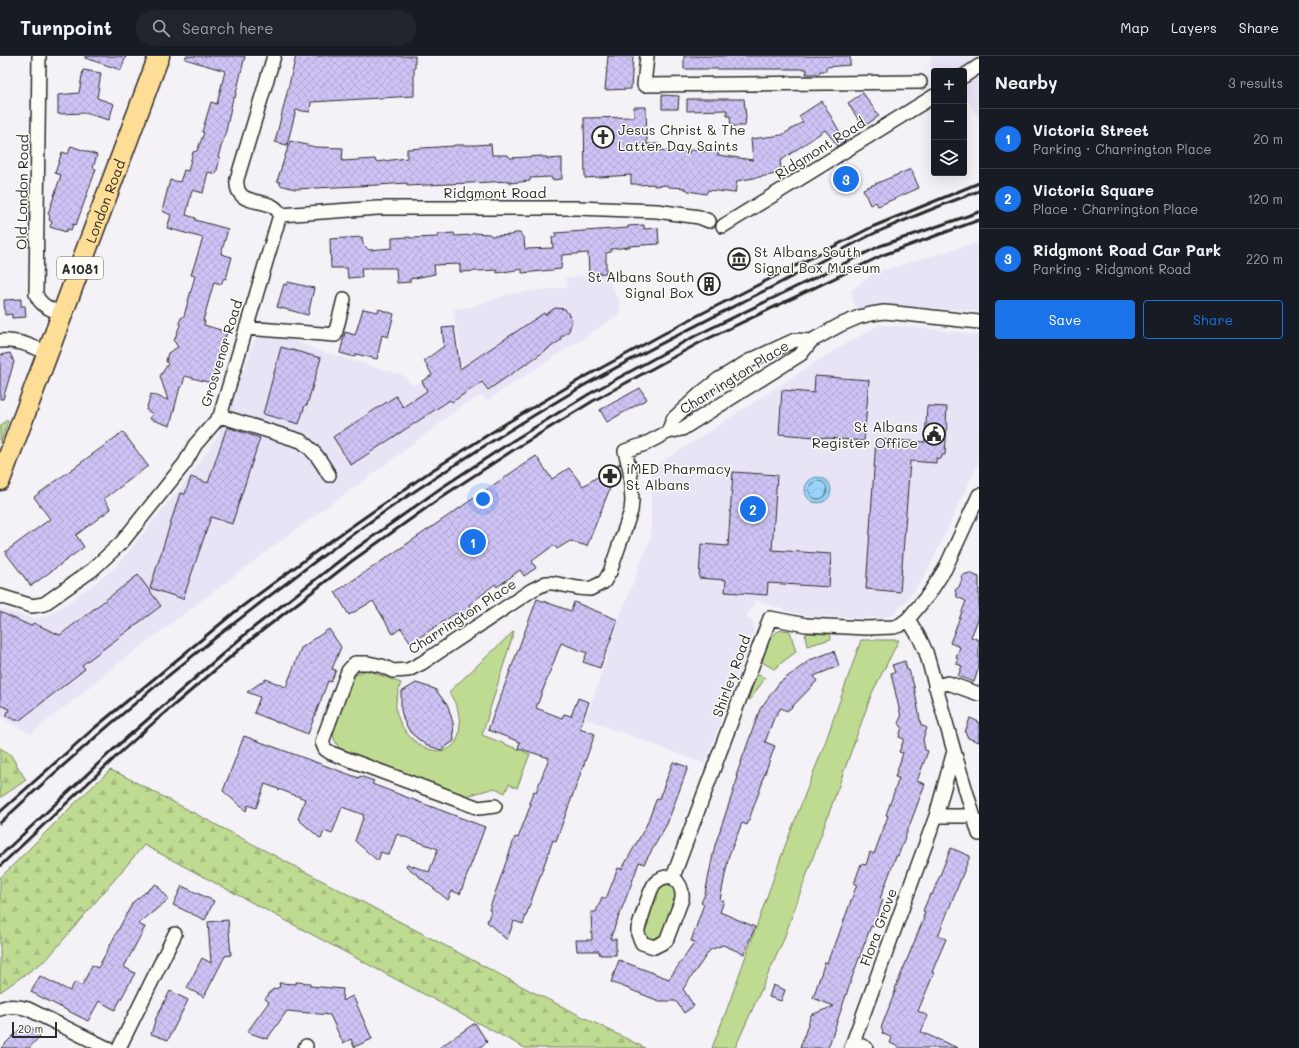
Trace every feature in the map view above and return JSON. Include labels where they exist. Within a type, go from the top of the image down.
[{"type":"main road","name":"London Road","points":[[0,480],[159,56]]},
{"type":"street","name":"Old London Road","points":[[39,56],[36,294],[41,303],[52,310],[63,314]]},
{"type":"street","points":[[274,56],[237,179],[236,187],[238,192],[247,199],[275,207],[279,211],[280,216]]},
{"type":"street","points":[[647,56],[644,85],[920,82]]},
{"type":"street","points":[[967,74],[979,66]]},
{"type":"street","name":"Ridgmont Road","points":[[723,226],[931,98]]},
{"type":"street","name":"Ridgmont Road","points":[[280,216],[378,208],[577,208],[657,211],[699,217],[709,221]]},
{"type":"street","name":"Grosvenor Road","points":[[0,596],[32,606],[44,604],[92,570],[122,542],[185,463],[195,445],[220,416],[280,216]]},
{"type":"street","points":[[246,328],[335,335],[344,299]]},
{"type":"street","name":"Charrington Place","points":[[495,806],[479,808],[330,753],[325,749],[322,742],[348,671],[355,663],[368,662],[393,671],[408,670],[422,663],[532,590],[553,582],[578,588],[590,589],[604,582],[610,572],[631,511],[632,501],[630,470],[625,451],[645,444],[668,432],[682,429],[795,358],[801,354],[811,341],[840,325],[859,317],[884,312],[979,322]]},
{"type":"street","points":[[0,341],[7,340],[18,342],[48,353]]},
{"type":"street","name":"Charrington Place","points":[[668,432],[673,419],[701,393],[719,379],[747,362],[795,340],[811,341]]},
{"type":"street","points":[[220,416],[301,441],[316,453],[329,474]]},
{"type":"street","points":[[979,495],[945,569],[930,594],[908,619],[926,652],[979,834]]},
{"type":"street","name":"Shirley Road","points":[[673,877],[770,618],[806,625],[866,628],[894,627],[900,625],[908,619]]},
{"type":"street","points":[[935,686],[948,683],[979,694]]},
{"type":"street","name":"Flora Grove","points":[[852,1045],[936,816],[954,751]]},
{"type":"street","points":[[936,816],[973,816]]},
{"type":"street","points":[[673,877],[677,880],[682,889],[682,899],[666,941],[654,947],[642,943],[638,934],[638,929],[653,886],[660,879],[673,877]]},
{"type":"street","points":[[119,1048],[175,934]]},
{"type":"street","points":[[0,1009],[18,1006],[28,1009],[107,1048]]},
{"type":"street","points":[[852,1045],[866,1048]]},
{"type":"shaded area","points":[[931,56],[979,56],[979,119],[967,99],[967,68],[931,68]]},
{"type":"shaded area","points":[[979,242],[979,311],[893,305],[856,310],[851,290],[874,273]]},
{"type":"shaded area","points":[[605,274],[621,305],[619,315],[486,401],[482,395],[463,405],[401,453],[295,530],[120,662],[31,734],[0,717],[0,608],[34,619],[47,616],[68,603],[114,569],[191,475],[219,434],[261,324],[316,350],[403,375],[413,386],[456,361],[461,353],[453,309],[472,307],[508,294],[568,287],[565,278]]},
{"type":"shaded area","points":[[879,325],[915,327],[979,335],[979,462],[922,580],[907,600],[893,614],[882,618],[812,616],[793,613],[756,600],[746,618],[752,621],[754,630],[705,764],[586,719],[622,611],[651,536],[651,469],[830,353]]},
{"type":"green space","points":[[7,419],[8,421],[0,444],[0,427]]},
{"type":"green space","points":[[783,630],[790,631],[796,652],[774,669],[762,662],[768,642],[774,634]]},
{"type":"green space","points":[[514,631],[482,735],[530,754],[517,788],[509,784],[505,793],[495,788],[466,796],[339,748],[334,739],[333,731],[349,684],[355,675],[367,670],[401,683],[396,700],[396,710],[402,726],[411,738],[423,747],[435,751],[446,750],[455,743],[459,730],[458,711],[449,692]]},
{"type":"green space","points":[[808,633],[829,634],[831,639],[807,646],[805,635]]},
{"type":"green space","points":[[861,640],[899,640],[872,693],[783,941],[735,1048],[712,1048],[785,846],[825,743]]},
{"type":"green space","points":[[759,675],[765,678],[750,700],[748,699],[756,676]]},
{"type":"green space","points":[[0,748],[10,754],[26,780],[0,798]]},
{"type":"green space","points":[[110,770],[529,990],[645,1048],[525,1048],[144,845],[47,959],[0,992],[0,878]]},
{"type":"green space","points":[[665,884],[673,886],[677,896],[661,937],[652,939],[645,935],[643,929],[658,888]]},
{"type":"water","points":[[818,477],[827,481],[831,490],[827,499],[818,503],[809,499],[805,490],[809,481]]},
{"type":"building","points":[[85,56],[126,56],[121,70],[85,58]]},
{"type":"building","points":[[186,56],[245,56],[218,157],[220,158],[216,174],[208,172],[203,193],[192,190],[186,215],[196,218],[195,220],[228,229],[221,254],[232,257],[226,279],[224,278],[221,284],[214,282],[203,321],[205,321],[204,325],[227,332],[211,383],[185,376],[182,387],[180,387],[170,426],[150,419],[152,413],[146,410],[151,394],[168,400],[160,376],[168,364],[166,361],[168,353],[178,347],[174,341],[181,318],[184,316],[195,276],[191,275],[203,238],[167,228],[171,215],[162,211],[170,180],[180,182],[184,170],[188,171],[193,152],[197,151],[204,133],[202,132],[211,102],[217,104],[225,71],[185,59]]},
{"type":"building","points":[[296,56],[415,56],[414,96],[311,102],[310,112],[296,110],[287,145],[275,142]]},
{"type":"building","points":[[608,56],[633,56],[631,89],[605,90]]},
{"type":"building","points":[[684,56],[850,56],[850,65],[826,67],[826,71],[820,71],[819,74],[806,74],[807,69],[684,69]]},
{"type":"building","points":[[83,70],[101,73],[97,98],[114,104],[109,120],[85,113],[58,114],[58,95],[79,93]]},
{"type":"building","points":[[863,93],[879,116],[863,127],[848,103]]},
{"type":"building","points":[[662,95],[679,96],[678,109],[662,109]]},
{"type":"building","points":[[687,99],[744,99],[746,117],[745,126],[731,126],[730,116],[727,116],[727,110],[687,111]]},
{"type":"building","points":[[822,101],[845,141],[838,146],[825,130],[780,161],[782,173],[737,181],[735,193],[708,190],[706,194],[688,191],[687,189],[684,189],[685,188],[669,187],[668,185],[654,186],[654,184],[631,184],[631,175],[585,178],[584,118],[634,117],[634,107],[646,107],[647,144],[658,144],[658,150],[689,153],[690,150],[718,152],[718,155],[753,160],[751,139],[782,135],[803,122],[799,116]]},
{"type":"building","points":[[290,141],[315,147],[343,148],[342,161],[375,159],[376,162],[407,158],[407,149],[454,145],[491,144],[492,155],[508,155],[510,158],[542,156],[547,157],[547,159],[562,158],[562,179],[552,180],[551,177],[530,178],[530,181],[510,183],[511,181],[407,186],[407,183],[295,189],[280,185],[280,182],[277,181]]},
{"type":"building","points":[[71,146],[97,155],[93,168],[96,169],[76,225],[73,224],[71,230],[67,229],[66,232],[50,227],[52,222],[49,220],[50,216],[48,214],[61,175],[55,173],[62,152],[68,154]]},
{"type":"building","points":[[911,169],[919,188],[878,206],[876,202],[870,205],[863,189]]},
{"type":"building","points":[[644,225],[644,229],[658,228],[659,244],[611,249],[611,252],[606,253],[606,273],[589,274],[588,253],[562,255],[561,269],[522,273],[522,269],[497,273],[497,270],[460,272],[460,264],[434,265],[435,274],[410,279],[410,282],[397,283],[396,268],[361,268],[362,277],[348,278],[347,268],[331,268],[330,239],[362,237],[363,244],[369,250],[392,248],[392,238],[438,237],[439,234],[454,233],[455,236],[471,235],[473,233],[489,234],[492,236],[520,233],[524,239],[525,249],[553,248],[552,237],[556,237],[555,233],[628,228],[628,226]]},
{"type":"building","points":[[288,282],[314,288],[308,315],[277,307],[284,284],[287,285]]},
{"type":"building","points":[[21,299],[21,306],[25,306],[26,317],[12,318],[12,314],[5,315],[4,300]]},
{"type":"building","points":[[555,308],[565,309],[572,320],[569,331],[560,338],[561,340],[488,390],[482,382],[452,402],[450,400],[351,465],[333,437],[396,396],[403,407],[427,391],[422,381],[432,375],[424,361],[444,346],[442,328],[454,327],[460,369],[544,313],[545,315]]},
{"type":"building","points":[[363,309],[378,312],[379,309],[394,314],[388,337],[382,335],[377,359],[356,354],[355,357],[340,353],[345,332],[355,335]]},
{"type":"building","points":[[281,347],[321,358],[307,405],[305,405],[299,424],[263,414]]},
{"type":"building","points":[[10,353],[14,362],[3,399],[0,399],[0,355]]},
{"type":"building","points":[[815,376],[869,380],[864,441],[779,434],[782,390],[814,393]]},
{"type":"building","points":[[640,388],[647,399],[607,422],[600,410]]},
{"type":"building","points":[[927,406],[947,407],[945,455],[942,455],[941,459],[936,458],[936,463],[910,461],[900,592],[866,589],[876,439],[925,442]]},
{"type":"building","points":[[227,427],[260,438],[232,524],[211,517],[183,599],[150,588],[180,493],[185,494],[191,477],[208,483]]},
{"type":"building","points":[[123,432],[148,466],[104,499],[111,509],[76,535],[84,547],[31,586],[5,552],[50,519],[34,497]]},
{"type":"building","points":[[536,456],[552,479],[569,468],[583,486],[620,463],[587,546],[570,541],[557,549],[554,545],[532,561],[536,568],[524,576],[520,570],[497,587],[495,584],[469,605],[472,611],[461,619],[456,613],[411,643],[401,628],[393,634],[373,601],[349,615],[335,592]]},
{"type":"building","points":[[733,472],[777,475],[772,550],[831,554],[829,587],[768,583],[767,595],[725,592],[726,580],[699,578],[701,544],[728,546]]},
{"type":"building","points":[[969,573],[979,577],[979,617],[971,637],[979,640],[979,667],[974,682],[958,676],[962,666],[957,664],[958,659],[956,658],[960,647],[950,643],[966,601],[957,597],[955,590],[959,587],[962,579],[961,576]]},
{"type":"building","points":[[138,575],[161,606],[82,665],[85,669],[20,720],[15,720],[6,716],[9,709],[0,705],[0,612],[31,626],[33,623],[60,635]]},
{"type":"building","points":[[537,599],[571,611],[574,602],[618,620],[600,668],[583,662],[587,653],[561,643],[536,708],[562,718],[564,714],[571,716],[578,698],[589,702],[580,728],[595,734],[556,841],[553,840],[523,924],[514,921],[507,940],[487,922],[491,911],[489,910],[515,837],[518,838],[531,804],[529,803],[534,791],[536,792],[549,758],[518,748],[520,742],[488,730]]},
{"type":"building","points":[[329,629],[341,647],[332,669],[336,670],[331,682],[328,681],[308,734],[254,713],[260,697],[247,692],[266,679],[286,687],[301,648]]},
{"type":"building","points":[[834,651],[839,666],[814,676],[817,681],[790,709],[787,711],[781,708],[774,718],[765,742],[775,746],[747,825],[742,823],[729,855],[720,900],[724,901],[720,912],[755,927],[744,954],[723,945],[710,950],[683,989],[694,1006],[684,1013],[676,1001],[659,1001],[611,982],[619,960],[669,979],[695,942],[691,941],[704,904],[701,903],[705,894],[715,845],[738,777],[736,776],[760,709],[779,683],[810,660]]},
{"type":"building","points":[[905,661],[914,686],[921,725],[927,728],[923,739],[925,750],[928,751],[917,781],[925,784],[880,899],[883,900],[873,927],[871,926],[828,1048],[800,1048],[811,1015],[834,1006],[813,998],[825,962],[827,963],[833,947],[834,948],[857,884],[854,884],[861,864],[866,865],[870,852],[874,854],[888,816],[886,815],[899,778],[895,777],[903,753],[899,752],[904,739],[899,737],[902,727],[898,723],[901,717],[891,673],[895,672],[892,665]]},
{"type":"building","points":[[416,683],[435,689],[448,706],[453,723],[454,741],[441,750],[426,745],[418,739],[410,732],[404,721],[401,710],[401,692]]},
{"type":"building","points":[[970,718],[979,722],[979,742],[968,738],[965,732]]},
{"type":"building","points":[[244,736],[359,778],[360,776],[374,781],[372,784],[485,827],[460,894],[452,891],[448,900],[406,866],[407,864],[429,872],[438,849],[397,834],[389,855],[381,852],[378,861],[355,841],[364,815],[342,807],[332,834],[324,831],[321,839],[298,819],[305,799],[265,784],[256,808],[248,805],[246,811],[223,791]]},
{"type":"building","points":[[673,762],[688,767],[667,824],[644,864],[639,862],[610,939],[616,939],[616,955],[600,955],[599,951],[577,951],[576,940],[592,940],[591,912],[596,912],[602,897],[606,899],[618,868],[622,869],[646,826],[657,798],[659,799]]},
{"type":"building","points":[[951,848],[970,856],[938,936],[946,939],[918,1011],[928,1016],[921,1032],[958,1048],[901,1048],[890,1043],[892,1038],[882,1033],[883,1030],[881,1028],[924,918],[925,912],[923,911],[930,894],[932,895]]},
{"type":"building","points":[[156,884],[169,899],[138,924],[145,927],[124,967],[135,973],[115,1010],[99,1001],[88,1021],[31,992],[40,976],[70,991],[75,982],[82,986],[92,965],[98,968],[133,902]]},
{"type":"building","points":[[182,886],[214,901],[205,920],[173,905]]},
{"type":"building","points":[[228,920],[231,955],[225,956],[204,997],[187,988],[202,958],[211,963],[208,922]]},
{"type":"building","points":[[296,982],[310,983],[310,986],[343,989],[342,1001],[353,996],[372,1039],[354,1047],[351,1039],[343,1043],[330,1015],[287,1011],[267,1039],[247,1032],[269,1002],[265,999],[272,990],[280,987],[279,983],[296,984]]},
{"type":"building","points":[[773,985],[785,990],[781,1001],[769,997]]},
{"type":"building","points":[[170,991],[188,1000],[168,1040],[151,1034],[156,1018]]},
{"type":"building","points":[[475,1023],[487,1042],[479,1048],[439,1048]]},
{"type":"building","points":[[24,1025],[26,1027],[29,1025],[40,1036],[29,1048],[1,1048]]},
{"type":"railway","points":[[0,812],[92,730],[236,611],[325,545],[431,471],[505,424],[581,379],[687,321],[872,227],[979,183]]},
{"type":"railway","points":[[0,823],[103,730],[247,613],[341,543],[456,464],[583,386],[671,338],[775,286],[875,233],[979,191]]},
{"type":"railway","points":[[0,856],[116,747],[249,631],[347,555],[441,488],[514,440],[589,394],[695,336],[880,246],[979,212]]},
{"type":"railway","points":[[0,866],[122,751],[254,637],[352,561],[446,494],[518,447],[593,401],[699,343],[883,255],[979,220]]},
{"type":"place","name":"Jesus Christ & The Latter Day Saints","points":[[603,137]]},
{"type":"place","name":"Ridgmont Road Car Park","points":[[846,179]]},
{"type":"place","name":"St Albans South Signal Box Museum","points":[[739,259]]},
{"type":"place","name":"St Albans South Signal Box","points":[[709,284]]},
{"type":"place","name":"St Albans Register Office","points":[[934,434]]},
{"type":"place","name":"iMED Pharmacy St Albans","points":[[610,476]]},
{"type":"place","name":"Victoria Square","points":[[753,509]]},
{"type":"place","name":"Victoria Street","points":[[473,542]]}]
